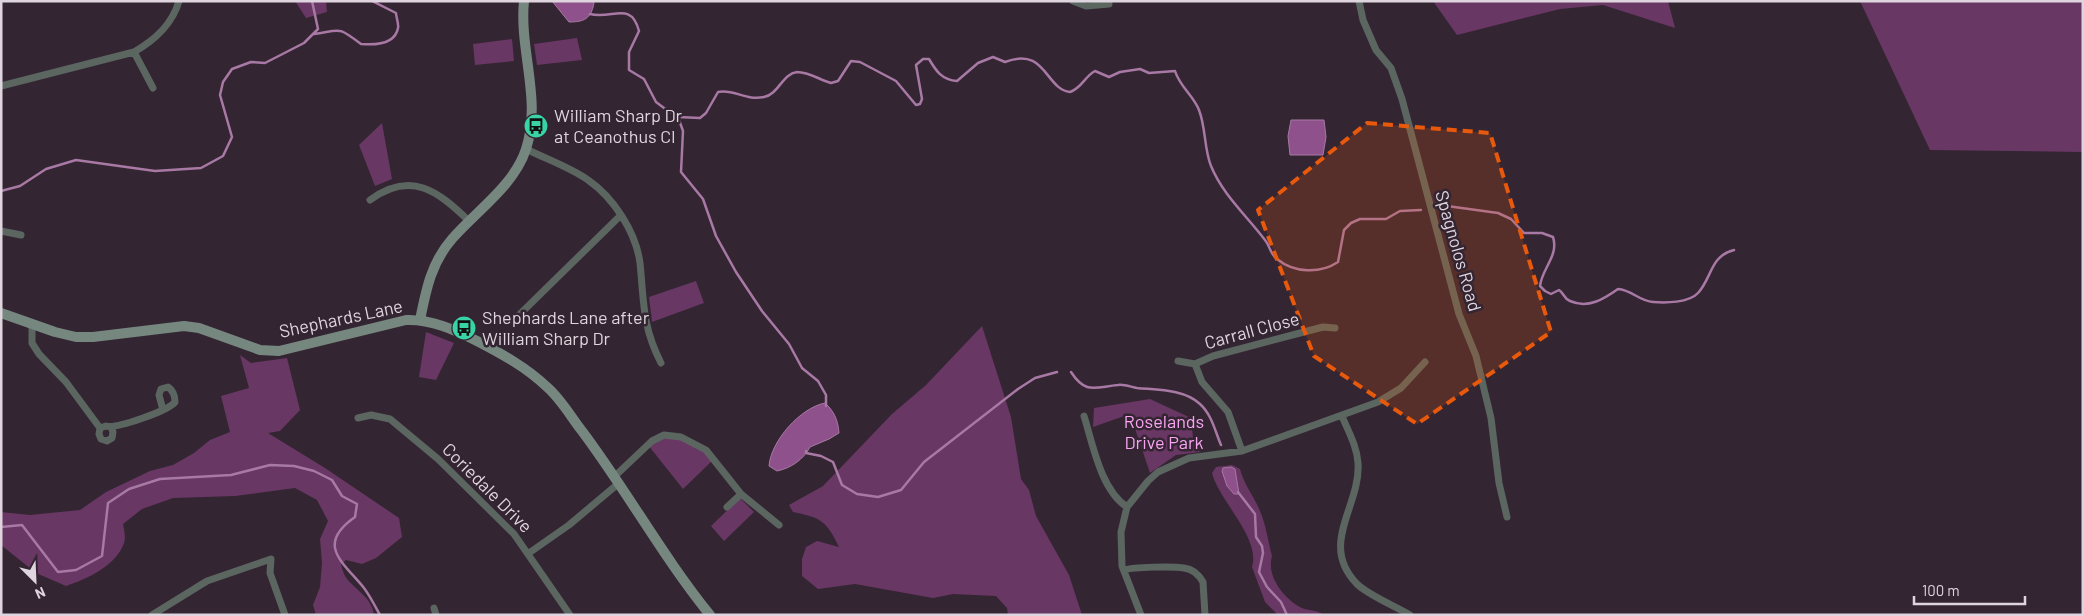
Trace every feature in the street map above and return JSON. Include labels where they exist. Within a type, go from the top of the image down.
[{"type":"street","points":[[1,86],[134,52],[161,34],[175,13],[179,1]]},
{"type":"street","points":[[420,320],[430,275],[451,240],[508,180],[526,149],[532,109],[523,32],[524,1]]},
{"type":"street","points":[[1073,1],[1086,6],[1109,4]]},
{"type":"street","name":"Spagnolos Road","points":[[1359,1],[1363,20],[1376,50],[1391,68],[1396,80],[1459,314],[1476,356],[1491,418],[1499,482],[1507,517]]},
{"type":"street","points":[[134,52],[153,88]]},
{"type":"street","points":[[526,149],[588,180],[607,197],[620,216],[633,239],[640,260],[646,324],[652,344],[661,363]]},
{"type":"street","points":[[370,200],[381,192],[396,186],[410,185],[422,187],[436,192],[469,221]]},
{"type":"street","points":[[519,315],[620,216]]},
{"type":"street","points":[[1,231],[22,236]]},
{"type":"street","name":"Shephards Lane","points":[[1,313],[76,337],[93,337],[184,326],[199,328],[260,350],[279,351],[392,322],[420,320],[465,335],[509,358],[529,371],[549,388],[617,479],[690,590],[710,615]]},
{"type":"street","points":[[32,324],[32,343],[39,354],[66,382],[100,428],[99,434],[101,439],[107,441],[112,438],[114,432],[111,427]]},
{"type":"street","name":"Carrall Close","points":[[1178,361],[1195,364],[1213,356],[1323,327],[1335,328]]},
{"type":"street","points":[[1141,615],[1124,570],[1121,532],[1127,508],[1137,494],[1158,472],[1189,458],[1242,452],[1378,402],[1401,388],[1425,362]]},
{"type":"street","points":[[1195,364],[1202,382],[1228,412],[1242,452]]},
{"type":"street","points":[[100,428],[111,427],[163,410]]},
{"type":"street","name":"Coriedale Drive","points":[[358,418],[372,415],[390,420],[409,433],[491,509],[529,553],[570,615]]},
{"type":"street","points":[[1084,416],[1107,483],[1116,500],[1127,508]]},
{"type":"street","points":[[1342,416],[1356,448],[1358,464],[1357,477],[1340,538],[1341,556],[1348,573],[1358,585],[1410,615]]},
{"type":"street","points":[[529,553],[569,525],[617,479],[652,441],[670,434],[691,440],[706,450],[741,494],[779,525]]},
{"type":"street","points":[[727,507],[741,494]]},
{"type":"street","points":[[152,615],[207,581],[271,559],[270,573],[284,615]]},
{"type":"street","points":[[1124,570],[1144,567],[1184,568],[1192,571],[1203,582],[1205,615]]},
{"type":"highlighted area","points":[[1367,123],[1490,133],[1551,332],[1417,424],[1314,356],[1258,210]]},
{"type":"green space","points":[[295,1],[326,1],[327,12],[306,18]]},
{"type":"green space","points":[[1433,1],[1668,1],[1675,28],[1603,5],[1560,9],[1457,35]]},
{"type":"green space","points":[[1860,1],[2083,1],[2083,152],[1930,150]]},
{"type":"green space","points":[[577,38],[582,60],[537,65],[534,44]]},
{"type":"green space","points":[[512,39],[514,61],[475,65],[473,44]]},
{"type":"green space","points":[[382,123],[392,179],[375,186],[359,145]]},
{"type":"green space","points":[[696,281],[704,303],[652,322],[649,297]]},
{"type":"green space","points":[[982,326],[1011,417],[1021,479],[1029,490],[1036,516],[1069,575],[1082,615],[1008,615],[1007,608],[996,596],[953,594],[933,598],[855,584],[818,589],[802,576],[802,559],[806,547],[817,541],[839,547],[830,531],[822,522],[810,516],[793,512],[789,505],[823,486],[892,414],[926,385]]},
{"type":"green space","points":[[426,332],[454,343],[436,380],[419,377]]},
{"type":"green space","points":[[240,355],[251,363],[287,358],[300,410],[280,431],[268,433],[325,468],[399,518],[402,537],[376,558],[362,564],[346,560],[341,564],[346,577],[367,599],[374,615],[316,615],[313,605],[320,587],[322,563],[320,539],[328,521],[317,500],[295,488],[235,496],[173,498],[142,509],[123,524],[125,541],[115,558],[108,565],[83,580],[66,586],[36,573],[1,545],[1,512],[30,515],[80,510],[106,492],[150,471],[173,465],[194,453],[210,440],[230,432],[221,396],[249,388]]},
{"type":"green space","name":"Roselands Drive Park","points":[[1150,399],[1191,418],[1193,438],[1200,452],[1176,455],[1150,473],[1130,414],[1093,427],[1094,408]]},
{"type":"green space","points":[[664,435],[681,437],[714,459],[683,489],[648,445]]},
{"type":"green space","points":[[1232,465],[1240,469],[1262,516],[1272,556],[1272,571],[1278,586],[1295,604],[1324,615],[1278,615],[1265,602],[1252,567],[1251,544],[1222,495],[1212,473],[1216,467]]},
{"type":"green space","points":[[740,498],[754,512],[724,541],[711,526]]},
{"type":"shaded area","points":[[552,1],[593,1],[594,3],[589,16],[583,20],[569,22]]},
{"type":"shaded area","points":[[1291,120],[1324,120],[1326,137],[1323,155],[1290,155],[1288,136]]},
{"type":"shaded area","points":[[825,403],[835,416],[839,433],[810,447],[800,460],[787,468],[777,471],[769,466],[775,446],[788,427],[806,411]]},
{"type":"shaded area","points":[[1231,467],[1235,469],[1239,494],[1234,494],[1227,486],[1222,471],[1223,468]]},
{"type":"waterway","points":[[1,191],[20,186],[46,169],[76,160],[155,171],[201,168],[223,156],[232,137],[220,95],[223,82],[232,69],[251,62],[265,63],[304,43],[318,29],[312,1]]},
{"type":"waterway","points":[[314,34],[339,31],[361,44],[377,44],[388,41],[393,38],[398,28],[396,13],[372,1]]},
{"type":"waterway","points":[[590,14],[606,15],[620,13],[631,16],[636,22],[639,31],[629,52],[629,70],[644,79],[656,102],[678,117],[700,118],[706,113],[718,92],[730,92],[758,98],[764,97],[773,92],[788,76],[797,72],[806,73],[831,83],[838,81],[851,61],[860,62],[896,81],[916,105],[920,104],[922,99],[916,65],[923,59],[929,59],[943,77],[957,81],[978,63],[993,57],[1005,62],[1019,59],[1029,60],[1044,70],[1055,84],[1070,92],[1078,88],[1095,71],[1109,77],[1120,72],[1140,69],[1149,73],[1175,71],[1180,82],[1199,110],[1211,166],[1222,186],[1265,240],[1275,257],[1284,264],[1299,269],[1323,269],[1338,262],[1344,230],[1351,223],[1360,219],[1386,219],[1400,211],[1421,210]]},
{"type":"waterway","points":[[678,117],[683,131],[681,172],[703,199],[716,236],[736,272],[762,311],[789,344],[802,368],[818,381],[826,395],[826,406]]},
{"type":"waterway","points":[[1439,207],[1447,206],[1498,213],[1511,219],[1524,233],[1542,233],[1553,237],[1554,250],[1540,286],[1551,294],[1559,290],[1568,300],[1583,304],[1596,302],[1618,289],[1653,302],[1689,299],[1703,287],[1712,268],[1720,257],[1734,250]]},
{"type":"waterway","points":[[806,451],[806,453],[821,456],[833,462],[842,485],[857,494],[878,497],[901,490],[924,462],[1018,389],[1035,378],[1057,372]]},
{"type":"waterway","points":[[1071,372],[1086,387],[1097,388],[1123,385],[1186,395],[1194,399],[1208,413],[1221,445]]},
{"type":"waterway","points":[[1,527],[22,525],[58,572],[76,570],[102,556],[108,503],[129,489],[160,479],[231,475],[270,465],[294,466],[314,471],[332,480],[342,496],[357,504],[355,517],[343,527],[337,536],[335,545],[341,561],[364,588],[380,615]]},
{"type":"waterway","points":[[1238,492],[1255,514],[1256,537],[1262,546],[1263,553],[1259,572],[1267,587],[1281,602],[1287,615]]},
{"type":"place","name":"William Sharp Dr at Ceanothus Cl","points":[[536,126]]},
{"type":"place","name":"Shephards Lane after William Sharp Dr","points":[[464,328]]}]
